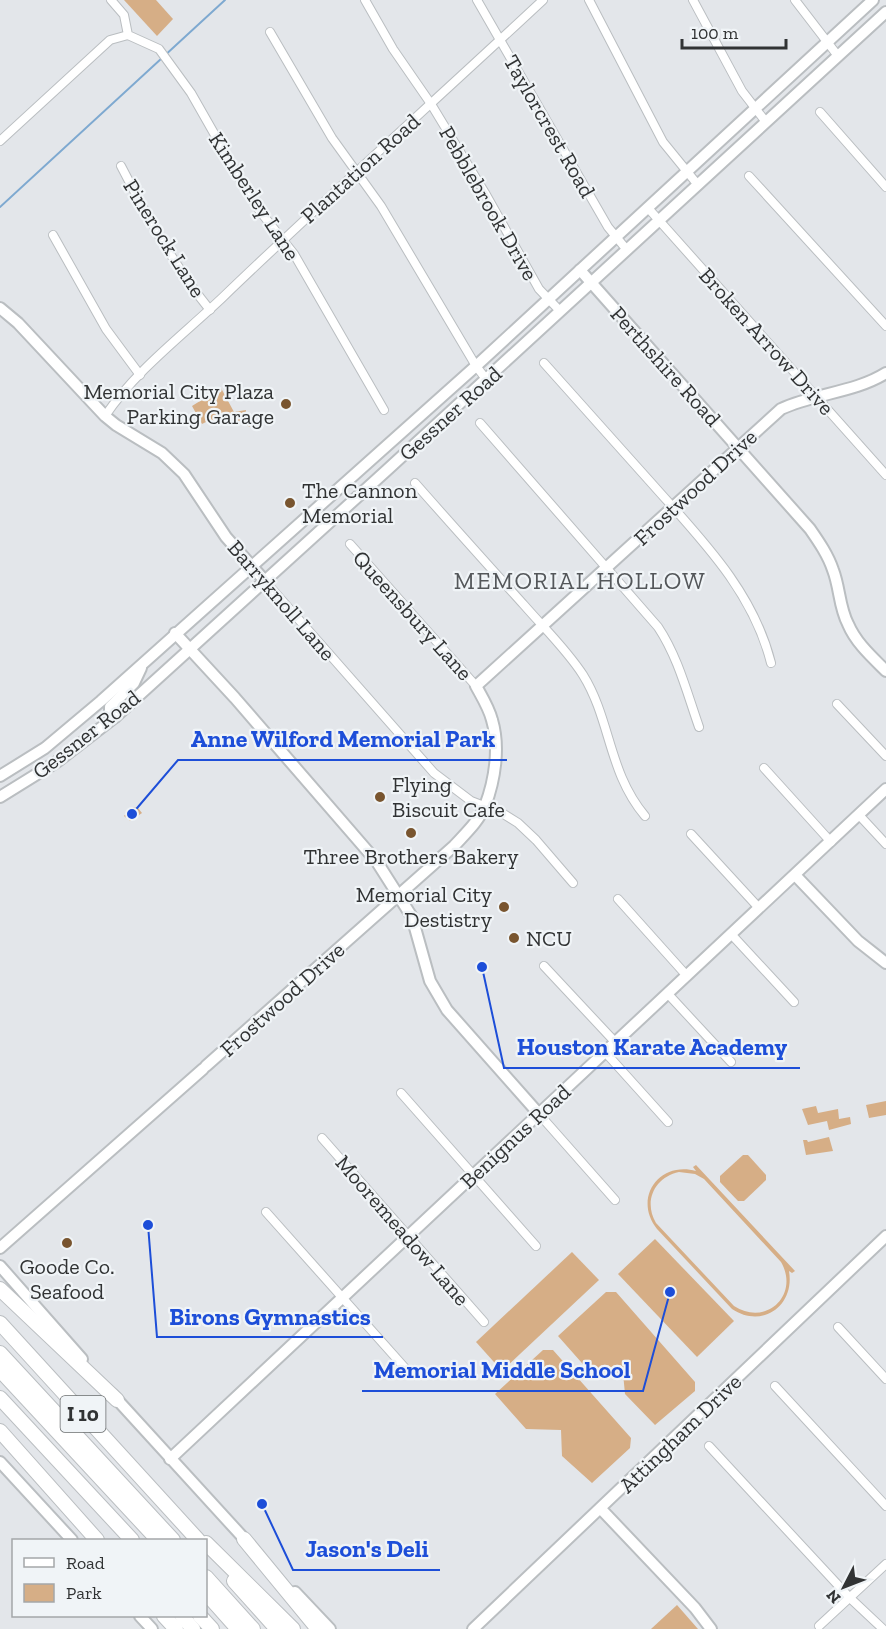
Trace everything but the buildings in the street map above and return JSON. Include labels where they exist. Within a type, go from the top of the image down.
[{"type":"highway","points":[[0,1289],[117,1400]]},
{"type":"highway","name":"I 10","points":[[0,1323],[197,1539]]},
{"type":"highway","points":[[0,1353],[172,1539]]},
{"type":"highway","points":[[0,1370],[157,1539]]},
{"type":"highway","name":"I 10","points":[[0,1398],[131,1539]]},
{"type":"highway","points":[[0,1431],[96,1539]]},
{"type":"highway","points":[[0,1444],[91,1539]]},
{"type":"highway","points":[[92,1498],[124,1539]]},
{"type":"highway","points":[[166,1505],[201,1539]]},
{"type":"highway","points":[[244,1539],[318,1629]]},
{"type":"highway","points":[[207,1545],[293,1629]]},
{"type":"highway","points":[[207,1550],[277,1629]]},
{"type":"highway","points":[[207,1578],[253,1629]]},
{"type":"highway","points":[[207,1594],[238,1629]]},
{"type":"highway","points":[[165,1617],[176,1629]]},
{"type":"highway","points":[[183,1617],[193,1629]]},
{"type":"highway","points":[[201,1617],[212,1629]]},
{"type":"street","points":[[0,141],[110,40],[128,35],[124,15],[111,0]]},
{"type":"street","name":"Pebblebrook Drive","points":[[365,0],[393,49],[431,104],[539,289],[560,311]]},
{"type":"street","name":"Taylorcrest Road","points":[[477,0],[615,237],[627,250]]},
{"type":"street","name":"Plantation Road","points":[[105,416],[117,399],[140,375],[282,239],[543,0]]},
{"type":"street","points":[[589,0],[663,142],[698,185]]},
{"type":"street","points":[[693,0],[742,90],[766,122]]},
{"type":"street","points":[[795,0],[838,56]]},
{"type":"street","name":"Gessner Road","points":[[0,776],[45,748],[73,726],[476,366],[873,0]]},
{"type":"street","name":"Gessner Road","points":[[0,797],[58,761],[115,717],[886,12]]},
{"type":"street","points":[[270,32],[332,138],[358,171],[381,206],[476,366],[486,379]]},
{"type":"street","name":"Kimberley Lane","points":[[128,35],[159,50],[191,93],[244,186],[294,254],[384,410]]},
{"type":"street","points":[[820,112],[886,187]]},
{"type":"street","name":"Pinerock Lane","points":[[121,166],[156,232],[210,309]]},
{"type":"street","points":[[749,176],[886,326]]},
{"type":"street","name":"Broken Arrow Drive","points":[[648,208],[886,475]]},
{"type":"street","points":[[53,235],[106,329],[140,375]]},
{"type":"street","name":"Perthshire Road","points":[[580,270],[810,530],[823,548],[833,570],[842,611],[848,626],[886,671]]},
{"type":"street","name":"Barryknoll Lane","points":[[0,308],[18,323],[105,416],[162,453],[183,474],[226,537],[434,773],[452,789],[471,801],[502,813],[518,823],[573,883]]},
{"type":"street","points":[[544,363],[673,507],[740,590],[767,646],[771,663]]},
{"type":"street","name":"Frostwood Drive","points":[[0,1248],[454,846],[485,807],[494,774],[495,738],[492,720],[476,686],[781,409],[816,396],[868,384],[886,373]]},
{"type":"street","points":[[480,423],[646,611],[668,642],[699,727]]},
{"type":"street","points":[[353,476],[365,490]]},
{"type":"street","points":[[415,483],[543,626],[583,675],[595,701],[623,782],[635,804],[645,816]]},
{"type":"street","name":"Queensbury Lane","points":[[350,544],[476,686]]},
{"type":"street","points":[[175,633],[365,848],[412,917],[423,961],[436,994],[447,1010],[615,1200]]},
{"type":"street","points":[[115,717],[110,707],[134,683],[143,662]]},
{"type":"street","points":[[837,704],[886,756]]},
{"type":"street","points":[[764,768],[831,842]]},
{"type":"street","name":"Benignus Road","points":[[170,1459],[886,789]]},
{"type":"street","points":[[859,814],[886,844]]},
{"type":"street","points":[[690,834],[759,908]]},
{"type":"street","points":[[795,874],[858,941],[886,963]]},
{"type":"street","points":[[618,899],[687,976]]},
{"type":"street","points":[[731,934],[794,1002]]},
{"type":"street","points":[[544,966],[616,1042]]},
{"type":"street","points":[[668,994],[732,1062]]},
{"type":"street","points":[[605,1052],[668,1122]]},
{"type":"street","points":[[401,1094],[536,1246]]},
{"type":"street","name":"Mooremeadow Lane","points":[[322,1138],[484,1322]]},
{"type":"street","points":[[266,1212],[405,1368]]},
{"type":"street","name":"Attingham Drive","points":[[473,1629],[884,1242]]},
{"type":"street","points":[[0,1266],[170,1459],[330,1629]]},
{"type":"street","points":[[838,1327],[886,1379]]},
{"type":"street","points":[[775,1386],[886,1506]]},
{"type":"street","points":[[709,1446],[850,1598],[883,1629]]},
{"type":"street","points":[[0,1462],[71,1539]]},
{"type":"street","points":[[602,1509],[695,1608],[711,1629]]},
{"type":"street","points":[[819,1626],[886,1564]]},
{"type":"street","points":[[141,1617],[152,1629]]},
{"type":"green space","points":[[124,0],[156,0],[173,19],[157,36]]},
{"type":"green space","points":[[221,388],[234,412],[246,410],[245,417],[251,427],[226,419],[220,422],[210,420],[202,424],[192,406]]},
{"type":"green space","points":[[132,807],[138,808],[142,813],[130,821],[124,816]]},
{"type":"green space","points":[[886,1101],[886,1115],[869,1118],[866,1105]]},
{"type":"green space","points":[[816,1106],[818,1113],[838,1109],[839,1119],[850,1117],[851,1124],[829,1130],[827,1121],[808,1125],[802,1109]]},
{"type":"green space","points":[[829,1137],[833,1151],[806,1155],[803,1140],[808,1142]]},
{"type":"green space","points":[[743,1155],[748,1155],[766,1175],[766,1180],[744,1201],[738,1201],[720,1182],[720,1176]]},
{"type":"green space","points":[[696,1165],[795,1271],[792,1273],[789,1271],[790,1284],[787,1295],[774,1311],[754,1316],[743,1315],[732,1309],[657,1229],[650,1217],[649,1195],[653,1185],[670,1172],[682,1169],[696,1171],[693,1167]],"holes":[[[679,1172],[695,1174],[704,1179],[781,1262],[786,1274],[786,1286],[783,1296],[768,1310],[758,1313],[734,1306],[656,1223],[652,1215],[651,1199],[658,1185],[663,1179]]]},
{"type":"green space","points":[[655,1239],[734,1321],[697,1357],[618,1274]]},
{"type":"green space","points":[[572,1252],[599,1280],[502,1371],[476,1342]]},
{"type":"green space","points":[[606,1292],[616,1292],[695,1382],[695,1391],[655,1425],[625,1394],[623,1373],[589,1371],[558,1336]]},
{"type":"green space","points":[[543,1350],[553,1350],[631,1438],[630,1448],[592,1483],[562,1456],[561,1430],[526,1429],[495,1394]]},
{"type":"green space","points":[[677,1605],[698,1629],[651,1629]]},
{"type":"waterway","points":[[0,207],[225,0]]},
{"type":"place","name":"Memorial City Plaza Parking Garage","points":[[286,404]]},
{"type":"place","name":"The Cannon Memorial","points":[[290,503]]},
{"type":"place","name":"Flying Biscuit Cafe","points":[[380,797]]},
{"type":"place","name":"Anne Wilford Memorial Park","points":[[132,814]]},
{"type":"place","name":"Three Brothers Bakery","points":[[411,833]]},
{"type":"place","name":"Memorial City Destistry","points":[[504,907]]},
{"type":"place","name":"NCU","points":[[514,938]]},
{"type":"place","name":"Houston Karate Academy","points":[[482,967]]},
{"type":"place","name":"Birons Gymnastics","points":[[148,1225]]},
{"type":"place","name":"Goode Co. Seafood","points":[[67,1243]]},
{"type":"place","name":"Memorial Middle School","points":[[670,1292]]},
{"type":"place","name":"Jason's Deli","points":[[262,1504]]},
{"type":"district","name":"MEMORIAL HOLLOW","points":[[580,581]]}]
